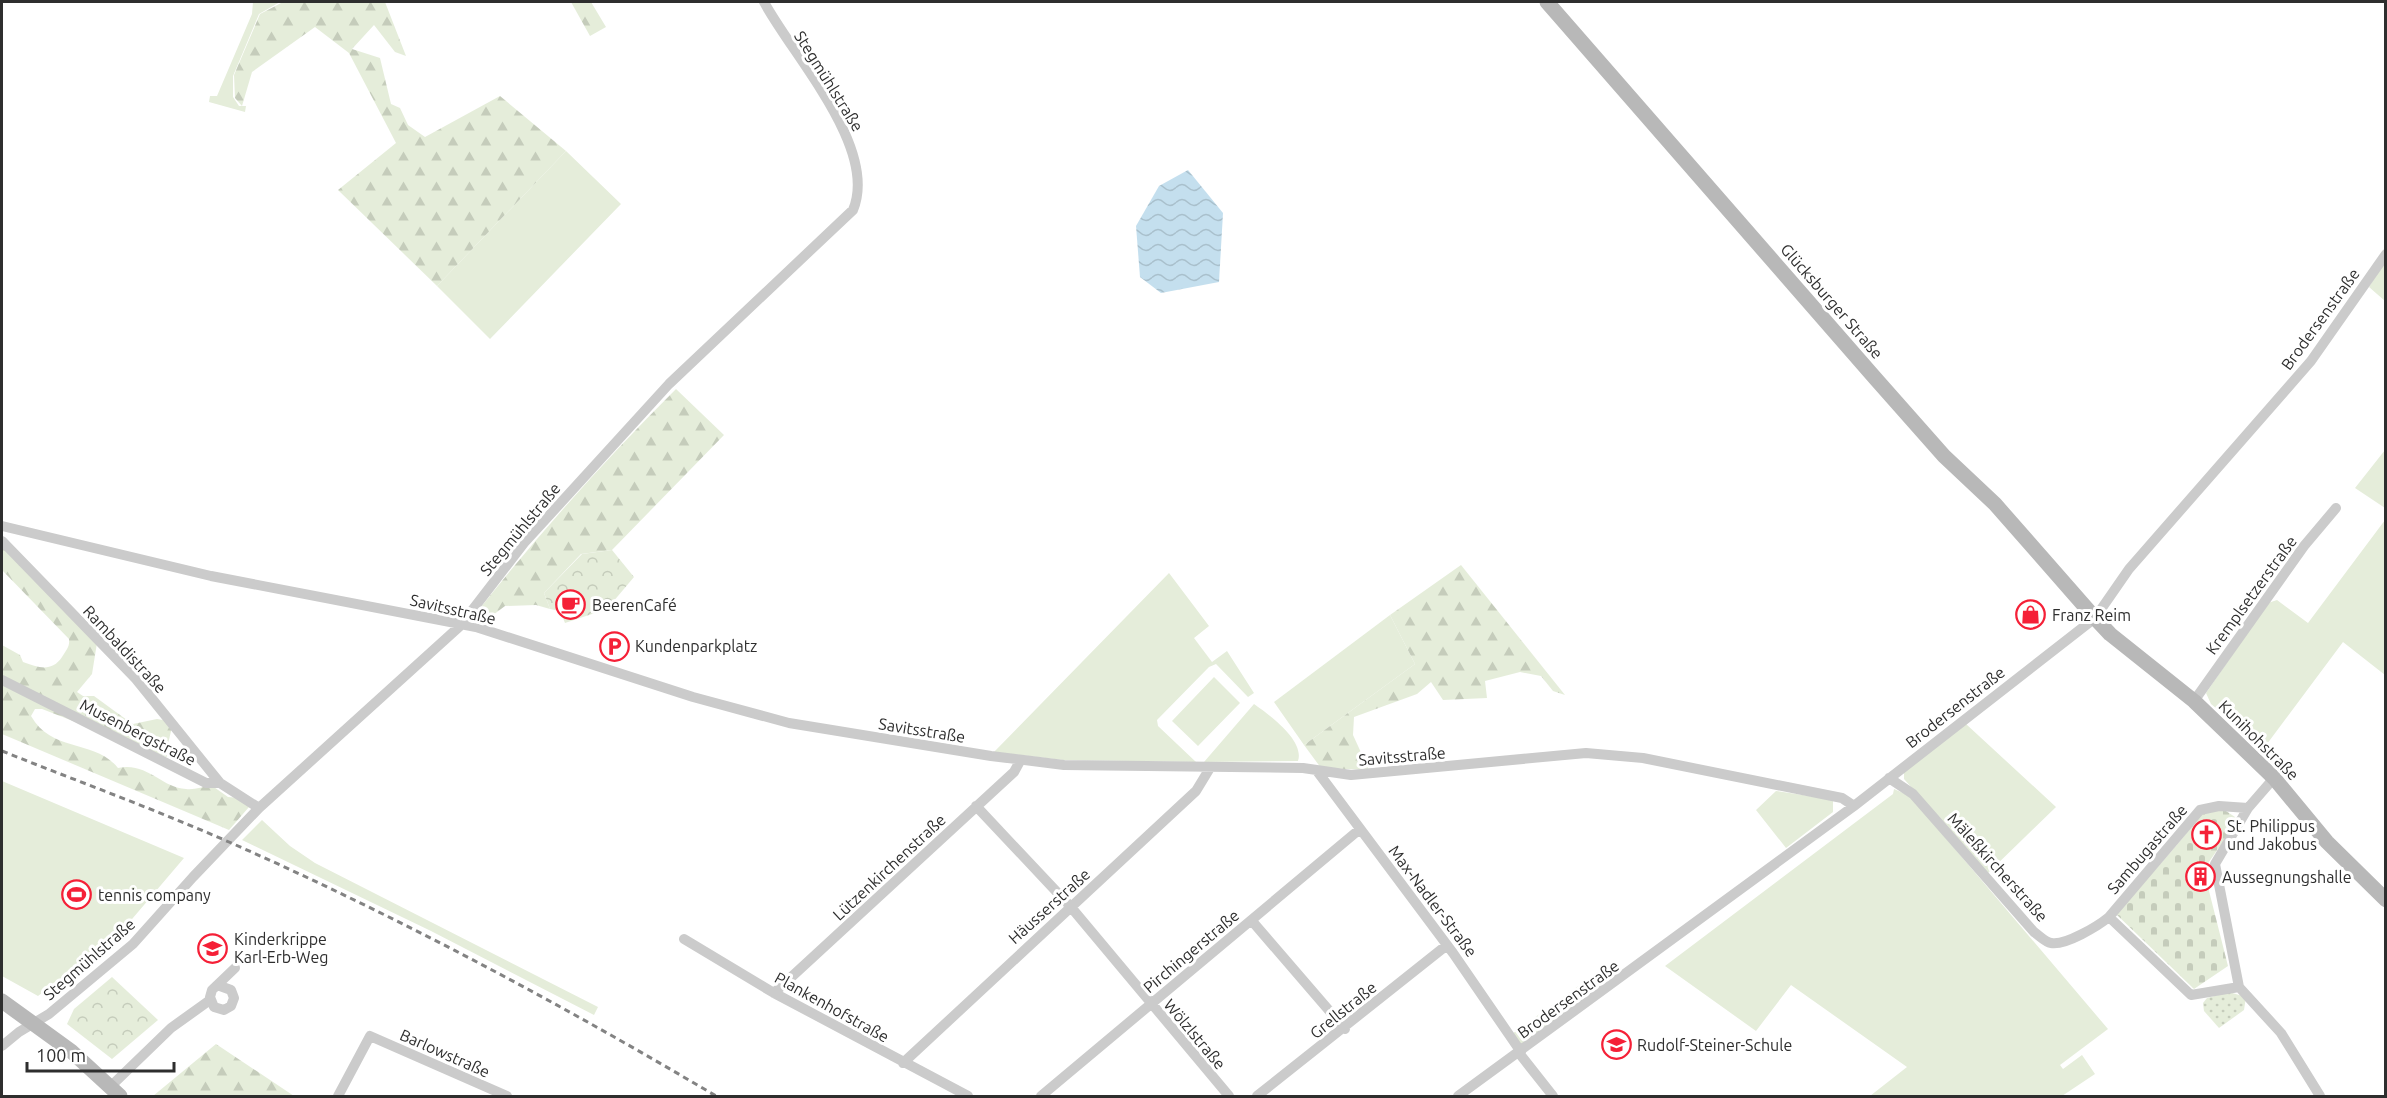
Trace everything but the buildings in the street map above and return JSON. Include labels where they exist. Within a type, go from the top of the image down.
[{"type":"street","name":"Stegmühlstraße","points":[[2,1046],[49,1014],[133,944],[259,808],[460,626],[524,543],[662,393],[853,210],[859,196],[860,182],[858,165],[846,132],[764,2]]},
{"type":"street","name":"Glücksburger Straße","points":[[1547,2],[1944,456],[1995,504],[2095,618]]},
{"type":"street","name":"Brodersenstraße","points":[[1458,1096],[1854,806],[2095,618],[2136,560],[2311,362],[2385,254]]},
{"type":"street","name":"Kremplsetzerstraße","points":[[2194,701],[2304,546],[2336,508]]},
{"type":"street","name":"Savitsstraße","points":[[2,526],[211,576],[460,626],[476,627],[682,694],[789,723],[1020,761],[1064,765],[1303,768],[1351,775],[1586,753],[1643,758],[1842,798],[1854,806]]},
{"type":"street","name":"Rambaldistraße","points":[[2,541],[136,679],[220,783]]},
{"type":"street","name":"Kunihohstraße","points":[[2095,618],[2194,701],[2274,778],[2327,842],[2385,900]]},
{"type":"street","name":"Musenbergstraße","points":[[2,680],[206,783],[220,783],[259,808]]},
{"type":"street","name":"Lützenkirchenstraße","points":[[774,993],[1014,772],[1020,761]]},
{"type":"street","name":"Häusserstraße","points":[[903,1063],[1196,791],[1210,768]]},
{"type":"street","name":"Max-Nadler-Straße","points":[[1317,771],[1447,945],[1553,1096]]},
{"type":"street","name":"Mäleßkircherstraße","points":[[1889,778],[1913,794],[2034,932],[2047,942],[2055,944],[2087,932],[2109,917]]},
{"type":"street","points":[[2274,778],[2248,808],[2215,864],[2239,987],[2281,1033],[2320,1096]]},
{"type":"street","name":"Wölzlstraße","points":[[976,806],[1071,906],[1229,1096]]},
{"type":"street","name":"Sambugastraße","points":[[2109,917],[2200,810],[2219,806],[2248,808]]},
{"type":"street","name":"Pirchingerstraße","points":[[1041,1096],[1360,829]]},
{"type":"street","points":[[2109,917],[2191,995],[2239,987]]},
{"type":"street","points":[[1252,921],[1345,1029]]},
{"type":"street","name":"Plankenhofstraße","points":[[684,939],[774,993],[968,1096]]},
{"type":"street","name":"Grellstraße","points":[[1257,1096],[1345,1029],[1447,945]]},
{"type":"street","points":[[220,986],[231,990],[234,998],[231,1006],[220,1010],[214,1007],[210,1000],[212,990],[220,986],[235,968]]},
{"type":"street","points":[[2,1001],[71,1051],[115,1092],[171,1028],[210,1000]]},
{"type":"street","name":"Barlowstraße","points":[[338,1096],[370,1036],[507,1096]]},
{"type":"green space","points":[[253,2],[280,2],[259,14],[233,76],[233,97],[239,106],[246,106],[245,112],[209,102],[210,96],[217,96],[252,14]]},
{"type":"green space","points":[[283,2],[385,2],[406,56],[395,52],[374,25],[352,49],[380,58],[391,104],[400,108],[408,125],[425,137],[500,96],[566,151],[437,286],[338,190],[396,143],[349,53],[315,27],[252,72],[242,106],[235,98],[234,75],[260,14]]},
{"type":"green space","points":[[571,2],[591,2],[606,27],[590,36]]},
{"type":"green space","points":[[566,151],[621,204],[490,339],[437,286]]},
{"type":"green space","points":[[2385,261],[2385,301],[2369,287]]},
{"type":"green space","points":[[676,389],[724,435],[612,550],[581,554],[544,593],[550,609],[536,605],[505,606],[481,624],[475,622],[473,617],[546,529]]},
{"type":"green space","points":[[2385,450],[2385,508],[2355,488]]},
{"type":"green space","points":[[2385,520],[2385,675],[2343,642],[2264,748],[2211,704],[2206,693],[2268,603],[2277,600],[2308,623]]},
{"type":"green space","points":[[2,544],[97,643],[92,674],[77,692],[83,696],[94,696],[133,724],[157,719],[169,721],[172,727],[168,744],[174,752],[166,757],[42,709],[35,709],[31,716],[40,728],[50,736],[98,753],[118,768],[138,769],[177,788],[192,789],[211,785],[228,797],[240,798],[249,807],[229,830],[2,734],[2,645],[20,655],[23,662],[34,666],[49,667],[62,657],[69,639],[2,570]]},
{"type":"green space","points":[[612,550],[634,577],[607,609],[565,623],[560,611],[550,609],[544,593],[582,554]]},
{"type":"green space","points":[[1461,565],[1565,695],[1553,691],[1541,676],[1520,672],[1485,681],[1487,698],[1443,700],[1431,682],[1417,694],[1354,717],[1353,735],[1369,770],[1321,768],[1304,745],[1415,664],[1390,615]]},
{"type":"green space","points":[[1169,573],[1209,626],[1194,638],[1212,662],[1227,651],[1254,693],[1248,697],[1216,664],[1209,667],[1157,720],[1158,726],[1196,762],[1063,760],[994,752]]},
{"type":"green space","points":[[1390,615],[1415,664],[1304,745],[1274,702]]},
{"type":"green space","points":[[1214,677],[1240,703],[1198,746],[1172,721]]},
{"type":"green space","points":[[1254,704],[1291,736],[1299,753],[1298,761],[1204,762]]},
{"type":"green space","points":[[1966,724],[2056,807],[1988,873],[1904,779],[1904,771]]},
{"type":"green space","name":"tennis company","points":[[2,781],[184,858],[121,932],[38,996],[2,976]]},
{"type":"green space","points":[[1894,789],[1910,796],[2108,1029],[2060,1065],[2063,1069],[2082,1055],[2095,1074],[2062,1096],[1870,1096],[1907,1067],[1791,985],[1756,1031],[1665,966],[1893,794]]},
{"type":"green space","points":[[1776,791],[1829,799],[1833,801],[1833,812],[1786,848],[1756,810]]},
{"type":"green space","points":[[2223,809],[2235,817],[2236,823],[2204,869],[2209,873],[2203,883],[2208,887],[2228,966],[2194,989],[2116,914],[2201,814]]},
{"type":"green space","points":[[262,820],[290,846],[315,863],[598,1007],[594,1015],[431,931],[242,840]]},
{"type":"green space","points":[[112,977],[158,1020],[112,1059],[67,1024],[74,1009]]},
{"type":"green space","points":[[1581,984],[1590,995],[1521,1046],[1512,1034]]},
{"type":"green space","points":[[2229,992],[2246,997],[2244,1010],[2219,1028],[2204,1011],[2203,1003],[2207,998]]},
{"type":"green space","points":[[216,1044],[294,1096],[153,1096]]},
{"type":"water","points":[[1188,170],[1223,213],[1219,282],[1161,293],[1140,277],[1136,226],[1159,186]]},
{"type":"railway","points":[[2,751],[201,830],[292,870],[477,962],[597,1027],[716,1096]]},
{"type":"place","name":"BeerenCafé","points":[[571,605]]},
{"type":"place","name":"Franz Reim","points":[[2031,615]]},
{"type":"place","name":"Kundenparkplatz","points":[[614,646]]},
{"type":"place","name":"St. Philippus und Jakobus","points":[[2206,835]]},
{"type":"place","name":"Aussegnungshalle","points":[[2201,877]]},
{"type":"place","name":"tennis company","points":[[77,895]]},
{"type":"place","name":"Kinderkrippe Karl-Erb-Weg","points":[[213,948]]},
{"type":"place","name":"Rudolf-Steiner-Schule","points":[[1616,1045]]}]
